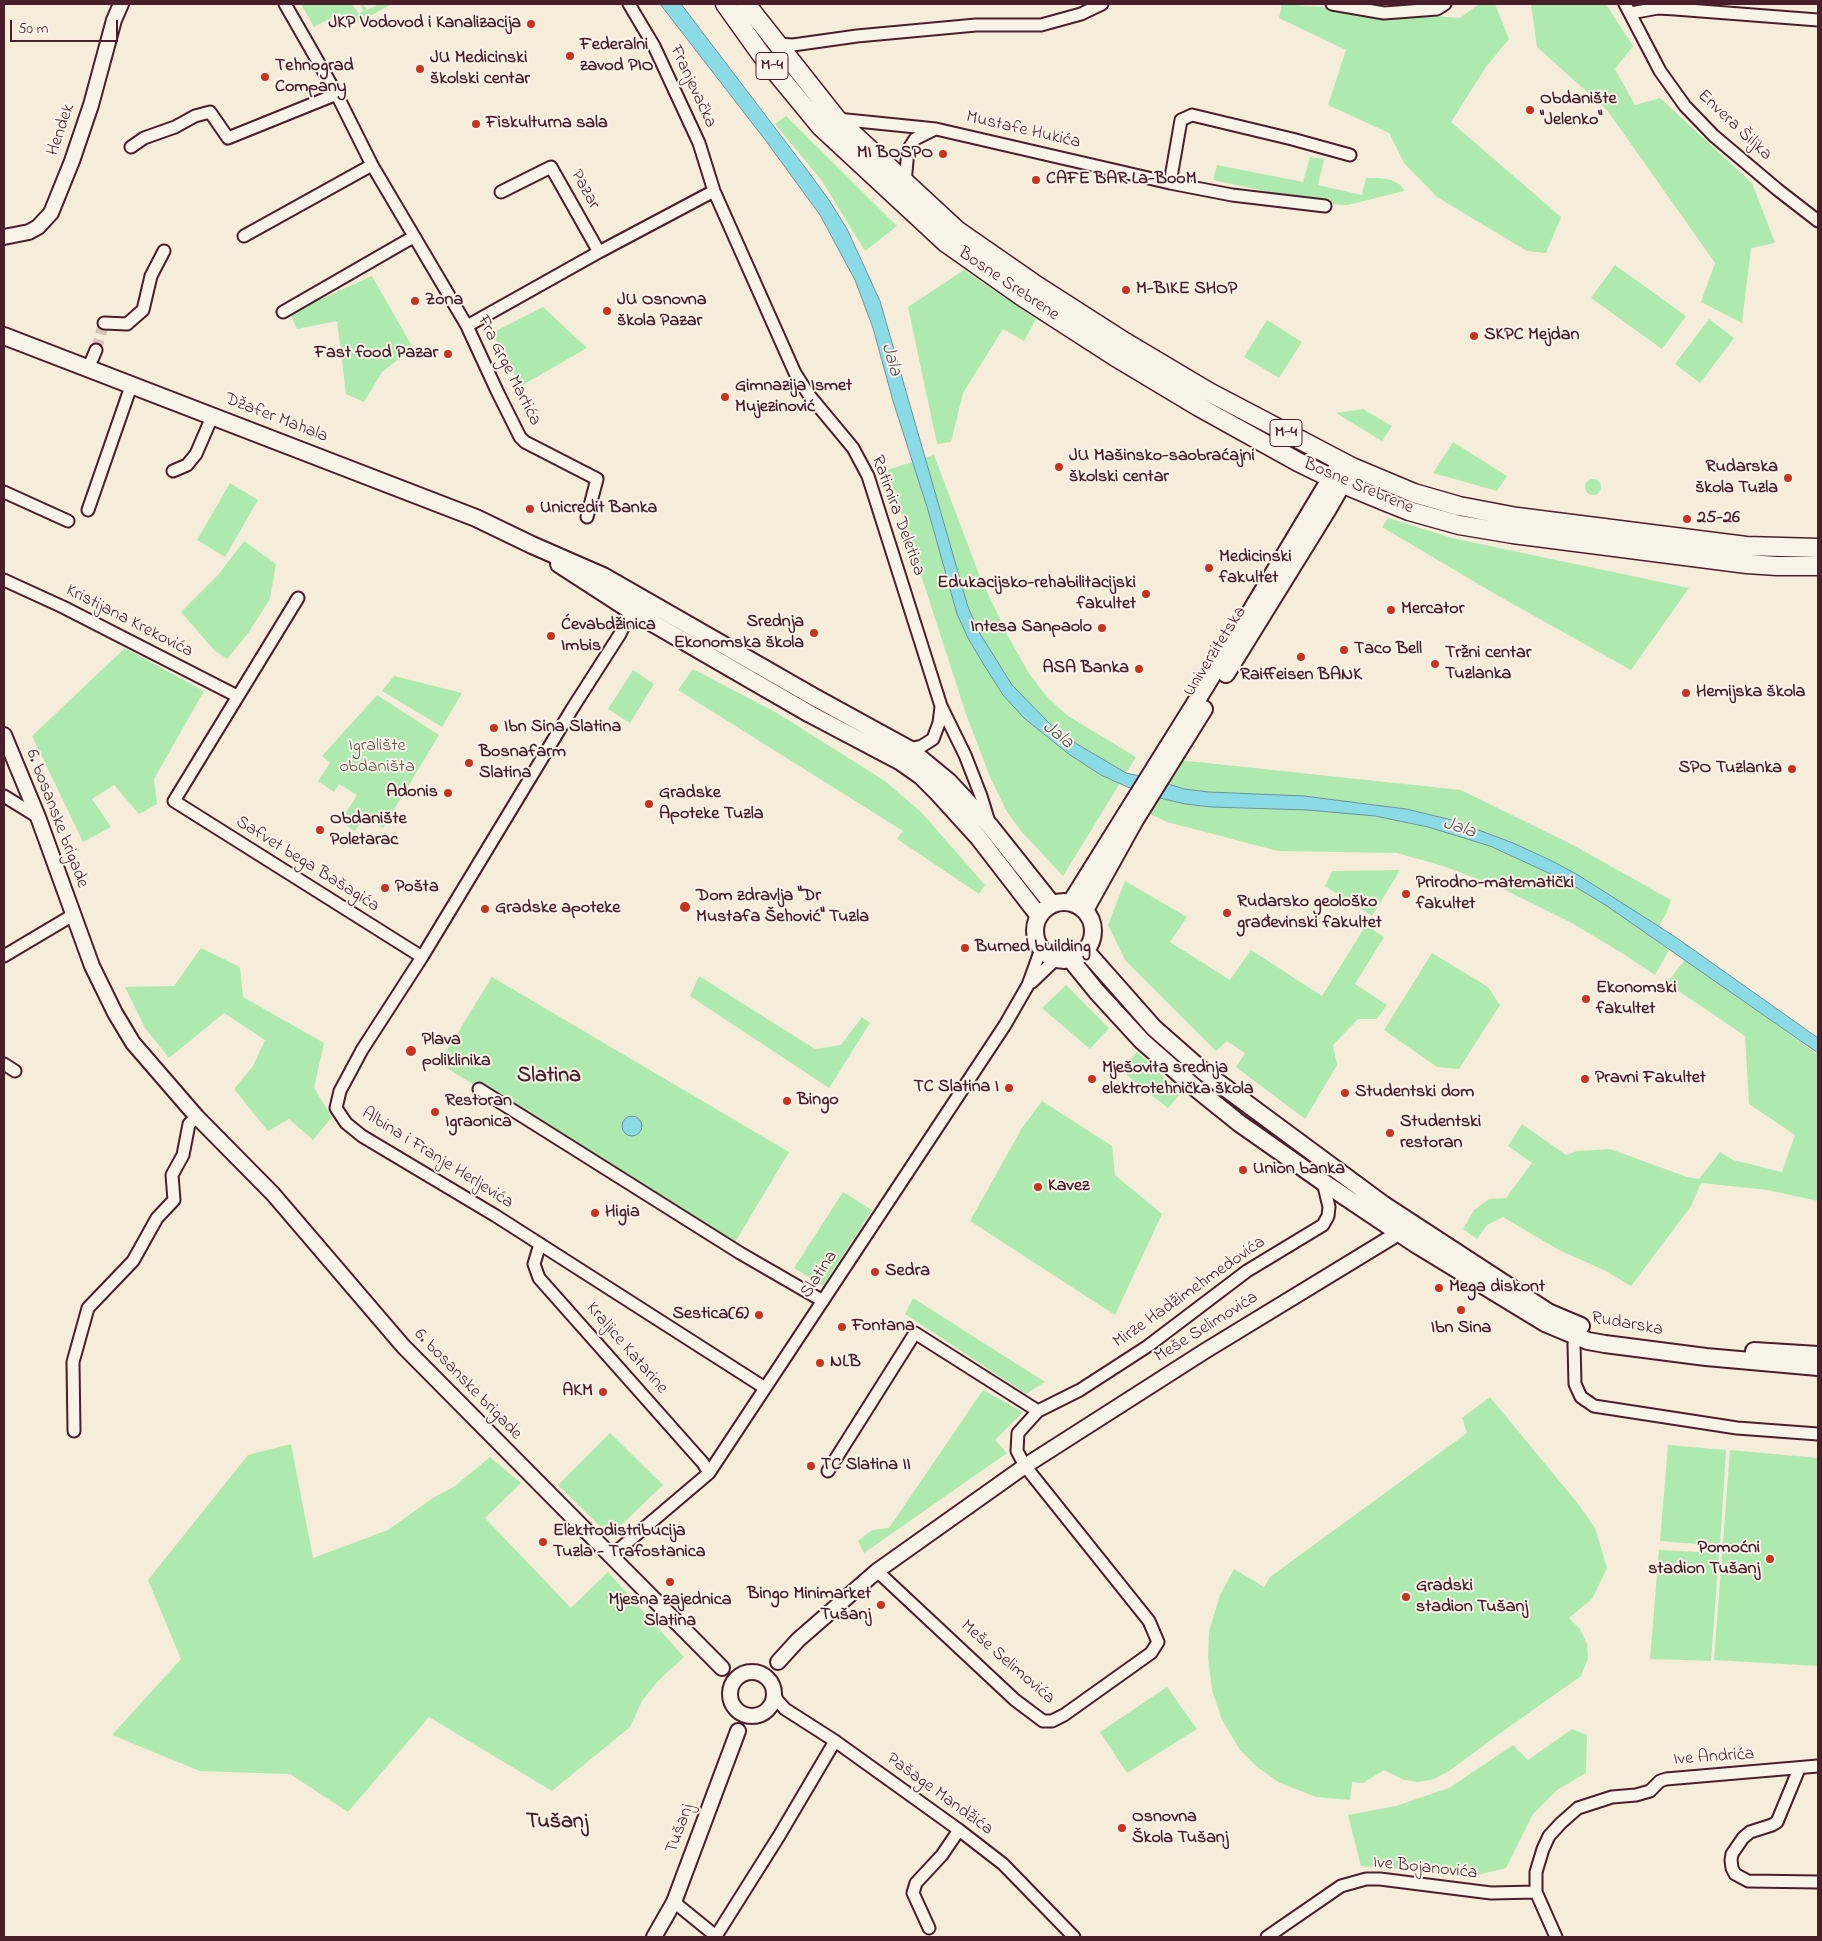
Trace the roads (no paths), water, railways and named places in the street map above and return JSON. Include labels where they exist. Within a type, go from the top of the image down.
[{"type":"main road","name":"Bosne Srebrene","points":[[725,4],[760,53],[821,127],[946,243],[1021,296],[1114,356],[1199,407],[1337,481],[1409,511],[1460,525],[1504,533],[1755,564],[1818,566]]},
{"type":"main road","name":"M-4","points":[[746,4],[837,119]]},
{"type":"main road","name":"Bosne Srebrene","points":[[837,119],[958,232],[1033,283],[1125,342],[1209,392],[1346,464],[1414,493],[1459,506],[1517,517],[1746,546],[1818,548]]},
{"type":"main road","name":"Džafer Mahala","points":[[4,336],[476,518],[603,576],[909,749],[949,782],[990,826],[1052,904]]},
{"type":"main road","name":"Univerzitetska","points":[[1078,906],[1170,752],[1207,684],[1346,464]]},
{"type":"main road","name":"Džafer Mahala","points":[[532,545],[588,584],[630,610],[810,714],[901,762],[921,776],[978,837],[1039,916]]},
{"type":"main road","points":[[1063,959],[1079,957],[1086,951],[1091,944],[1094,926],[1091,917],[1078,906],[1062,901],[1044,909],[1035,924],[1037,942],[1041,949],[1063,959],[1097,992],[1142,1041],[1239,1123],[1323,1182],[1403,1226]]},
{"type":"main road","points":[[1086,951],[1154,1028],[1204,1072],[1384,1205],[1403,1226]]},
{"type":"main road","name":"Rudarska","points":[[1403,1226],[1511,1303],[1545,1323],[1577,1330],[1707,1348],[1818,1355]]},
{"type":"main road","name":"Rudarska","points":[[1577,1330],[1588,1341],[1605,1344],[1706,1358],[1818,1367]]},
{"type":"street","name":"Hendek","points":[[4,238],[29,232],[38,227],[51,213],[91,105],[114,20],[121,4]]},
{"type":"street","name":"Fra Grge Martića","points":[[285,4],[336,93],[372,166],[467,326],[520,437],[525,442],[597,479],[587,517]]},
{"type":"street","name":"Franjevačka","points":[[628,4],[654,46],[699,143],[714,191]]},
{"type":"street","points":[[777,44],[793,45],[857,36],[976,25],[1041,25],[1082,14],[1102,4]]},
{"type":"street","points":[[1332,4],[1384,13],[1437,9],[1446,4]]},
{"type":"street","points":[[1628,8],[1675,9],[1818,20]]},
{"type":"street","name":"Envera Šiljka","points":[[1628,8],[1660,71],[1685,106],[1714,136],[1818,221]]},
{"type":"street","points":[[131,147],[144,138],[176,128],[195,116],[210,112],[228,138],[336,93]]},
{"type":"street","points":[[1170,183],[1181,120],[1192,115],[1350,155]]},
{"type":"street","name":"Mustafe Hukića","points":[[837,119],[936,128],[1170,183],[1232,195],[1325,206]]},
{"type":"street","points":[[905,183],[908,150],[915,139],[936,128]]},
{"type":"street","points":[[244,236],[372,166]]},
{"type":"street","name":"Pazar","points":[[500,192],[551,167],[599,252]]},
{"type":"street","points":[[467,326],[599,252],[714,191]]},
{"type":"street","name":"Ratimira Deletisa","points":[[714,191],[795,373],[809,395],[853,448],[868,476],[941,706],[965,755],[990,826]]},
{"type":"street","points":[[283,312],[408,240],[415,238]]},
{"type":"street","points":[[104,323],[127,324],[143,310],[151,276],[164,251]]},
{"type":"street","points":[[88,368],[96,350]]},
{"type":"street","points":[[88,510],[129,392],[130,384]]},
{"type":"street","points":[[173,471],[187,465],[196,454],[212,417]]},
{"type":"street","points":[[4,492],[68,521]]},
{"type":"street","name":"Kristijana Krekovića","points":[[4,580],[238,696]]},
{"type":"street","name":"Albina i Franje Herljevića","points":[[638,596],[620,634],[572,709],[422,957],[362,1050],[340,1091],[336,1108],[346,1123],[362,1136],[540,1244],[766,1388]]},
{"type":"street","points":[[238,696],[298,598]]},
{"type":"street","name":"Safvet bega Bašagića","points":[[238,696],[174,801],[422,957]]},
{"type":"street","name":"Ratimira Deletisa","points":[[909,749],[922,746],[933,739],[939,723],[941,706]]},
{"type":"street","name":"6. bosanske brigade","points":[[4,735],[38,817],[92,966],[133,1043],[197,1117],[273,1194],[403,1346],[722,1668]]},
{"type":"street","points":[[4,796],[38,817]]},
{"type":"street","name":"6. bosanske brigade","points":[[4,956],[72,915]]},
{"type":"street","name":"Slatina","points":[[610,1556],[709,1473],[994,1041],[1028,985],[1041,949]]},
{"type":"street","name":"Slatina","points":[[1028,985],[1063,959]]},
{"type":"street","points":[[4,1064],[15,1071]]},
{"type":"street","points":[[479,1089],[740,1253],[823,1301]]},
{"type":"street","points":[[74,1431],[73,1362],[88,1308],[133,1261],[157,1218],[174,1200],[172,1175],[183,1155],[188,1124],[197,1117]]},
{"type":"street","name":"Mirze Hadžimehmedovića","points":[[1026,1466],[1017,1451],[1018,1433],[1038,1411],[1080,1390],[1148,1346],[1247,1271],[1323,1225],[1328,1216],[1329,1207],[1323,1182]]},
{"type":"street","name":"Meše Selimovića","points":[[778,1662],[798,1640],[877,1571],[1026,1466],[1403,1226]]},
{"type":"street","name":"Kraljice Katarine","points":[[540,1244],[534,1264],[538,1278],[703,1463],[709,1473]]},
{"type":"street","points":[[1577,1330],[1575,1384],[1581,1397],[1594,1406],[1737,1428],[1818,1434]]},
{"type":"street","points":[[828,1471],[915,1333],[1038,1411]]},
{"type":"street","name":"Meše Selimovića","points":[[877,1571],[1036,1717],[1050,1722],[1064,1715],[1151,1653],[1158,1642],[1150,1621],[1026,1466]]},
{"type":"street","points":[[730,1689],[737,1677],[778,1662]]},
{"type":"street","points":[[738,1731],[744,1723],[766,1711],[774,1700],[773,1689],[778,1662]]},
{"type":"street","points":[[722,1668],[750,1673],[769,1680],[773,1689]]},
{"type":"street","points":[[722,1668],[730,1689],[731,1703],[738,1731]]},
{"type":"street","name":"Pašage Mandžića","points":[[773,1689],[777,1700],[785,1709],[835,1741],[1003,1864],[1074,1937]]},
{"type":"street","points":[[734,1709],[740,1714],[754,1717]]},
{"type":"street","name":"Tušanj","points":[[654,1937],[674,1902],[738,1731]]},
{"type":"street","points":[[674,1902],[717,1937],[835,1741]]},
{"type":"street","name":"Ive Andrića","points":[[1556,1937],[1536,1892],[1537,1865],[1549,1836],[1566,1818],[1585,1804],[1612,1797],[1650,1791],[1666,1779],[1818,1766]]},
{"type":"street","points":[[1799,1769],[1776,1822],[1750,1832],[1743,1838],[1732,1854],[1732,1868],[1735,1874],[1748,1881],[1818,1882]]},
{"type":"street","points":[[929,1928],[913,1893],[916,1883],[942,1855],[959,1830]]},
{"type":"street","name":"Ive Bojanovića","points":[[1267,1937],[1342,1884],[1366,1879],[1380,1879],[1491,1893],[1536,1892]]},
{"type":"water","name":"Jala","points":[[660,4],[681,4],[810,174],[847,229],[880,301],[968,607],[979,632],[1012,685],[1050,724],[1077,744],[1126,773],[1150,778],[1184,789],[1209,792],[1304,796],[1406,809],[1452,820],[1513,843],[1578,875],[1674,936],[1818,1038],[1818,1053],[1607,906],[1564,880],[1490,846],[1428,827],[1375,816],[1308,810],[1211,807],[1185,804],[1143,794],[1101,775],[1070,755],[1024,718],[1003,695],[968,638],[957,614],[873,328],[855,280],[820,215],[766,141]]},
{"type":"water","points":[[632,1116],[639,1119],[642,1126],[639,1133],[632,1136],[625,1133],[622,1126],[625,1119]]},
{"type":"tunnel","points":[[96,350],[104,323]]},
{"type":"place","name":"JKP Vodovod i Kanalizacija","points":[[531,24]]},
{"type":"place","name":"Federalni zavod PIO","points":[[570,56]]},
{"type":"place","name":"JU Medicinski školski centar","points":[[420,69]]},
{"type":"place","name":"Tehnograd Company","points":[[265,77]]},
{"type":"place","name":"Obdanište \"Jelenko\"","points":[[1530,110]]},
{"type":"place","name":"Fiskulturna sala","points":[[476,124]]},
{"type":"place","name":"MI BOSPO","points":[[943,154]]},
{"type":"place","name":"CAFE BAR La-BooM","points":[[1036,180]]},
{"type":"place","name":"M-BIKE SHOP","points":[[1126,290]]},
{"type":"place","name":"Zona","points":[[415,301]]},
{"type":"place","name":"JU Osnovna škola Pazar","points":[[607,311]]},
{"type":"place","name":"SKPC Mejdan","points":[[1474,336]]},
{"type":"place","name":"Fast food Pazar","points":[[448,354]]},
{"type":"place","name":"Gimnazija Ismet Mujezinović","points":[[725,397]]},
{"type":"place","name":"JU Mašinsko-saobraćajni školski centar","points":[[1059,467]]},
{"type":"place","name":"Rudarska škola Tuzla","points":[[1788,478]]},
{"type":"place","name":"Unicredit Banka","points":[[530,509]]},
{"type":"place","name":"25-26","points":[[1687,519]]},
{"type":"place","name":"Medicinski fakultet","points":[[1209,568]]},
{"type":"place","name":"Edukacijsko-rehabilitacijski fakultet","points":[[1146,594]]},
{"type":"place","name":"Mercator","points":[[1391,610]]},
{"type":"place","name":"Intesa Sanpaolo","points":[[1102,628]]},
{"type":"place","name":"Srednja Ekonomska škola","points":[[814,633]]},
{"type":"place","name":"Ćevabdžinica Imbis","points":[[551,636]]},
{"type":"place","name":"Taco Bell","points":[[1344,650]]},
{"type":"place","name":"Raiffeisen BANK","points":[[1301,657]]},
{"type":"place","name":"Tržni centar Tuzlanka","points":[[1435,664]]},
{"type":"place","name":"ASA Banka","points":[[1139,669]]},
{"type":"place","name":"Hemijska škola","points":[[1686,693]]},
{"type":"place","name":"Ibn Sina Slatina","points":[[494,728]]},
{"type":"place","name":"Bosnafarm Slatina","points":[[469,763]]},
{"type":"place","name":"SPO Tuzlanka","points":[[1792,769]]},
{"type":"place","name":"Adonis","points":[[448,793]]},
{"type":"place","name":"Gradske Apoteke Tuzla","points":[[649,804]]},
{"type":"place","name":"Obdanište Poletarac","points":[[320,830]]},
{"type":"place","name":"Pošta","points":[[385,888]]},
{"type":"place","name":"Prirodno-matematički fakultet","points":[[1406,894]]},
{"type":"place","name":"Dom zdravlja \"Dr Mustafa Šehović\" Tuzla","points":[[685,907]]},
{"type":"place","name":"Gradske apoteke","points":[[485,909]]},
{"type":"place","name":"Rudarsko geološko građevinski fakultet","points":[[1227,913]]},
{"type":"place","name":"Burned building","points":[[965,948]]},
{"type":"place","name":"Ekonomski fakultet","points":[[1586,999]]},
{"type":"place","name":"Plava poliklinika","points":[[411,1051]]},
{"type":"place","name":"Mješovita srednja elektrotehnička škola","points":[[1092,1079]]},
{"type":"place","name":"Pravni Fakultet","points":[[1585,1079]]},
{"type":"place","name":"TC Slatina I","points":[[1009,1088]]},
{"type":"place","name":"Studentski dom","points":[[1345,1093]]},
{"type":"place","name":"Bingo","points":[[787,1101]]},
{"type":"place","name":"Restoran Igraonica","points":[[435,1112]]},
{"type":"place","name":"Studentski restoran","points":[[1390,1133]]},
{"type":"place","name":"Union banka","points":[[1243,1170]]},
{"type":"place","name":"Kavez","points":[[1038,1187]]},
{"type":"place","name":"Higia","points":[[595,1213]]},
{"type":"place","name":"Sedra","points":[[875,1272]]},
{"type":"place","name":"Mega diskont","points":[[1439,1288]]},
{"type":"place","name":"Ibn Sina","points":[[1461,1310]]},
{"type":"place","name":"Sestica(6)","points":[[759,1315]]},
{"type":"place","name":"Fontana","points":[[842,1327]]},
{"type":"place","name":"NLB","points":[[820,1363]]},
{"type":"place","name":"AKM","points":[[603,1392]]},
{"type":"place","name":"TC Slatina II","points":[[811,1466]]},
{"type":"place","name":"Elektrodistribucija Tuzla - Trafostanica","points":[[543,1542]]},
{"type":"place","name":"Pomoćni stadion Tušanj","points":[[1770,1559]]},
{"type":"place","name":"Mjesna zajednica Slatina","points":[[670,1582]]},
{"type":"place","name":"Gradski stadion Tušanj","points":[[1406,1597]]},
{"type":"place","name":"Bingo Minimarket Tušanj","points":[[881,1605]]},
{"type":"place","name":"Osnovna Škola Tušanj","points":[[1122,1828]]},
{"type":"district","name":"Slatina","points":[[549,1077]]},
{"type":"district","name":"Tušanj","points":[[557,1823]]},
{"type":"park label","name":"Igralište obdaništa","points":[[377,758]]}]
